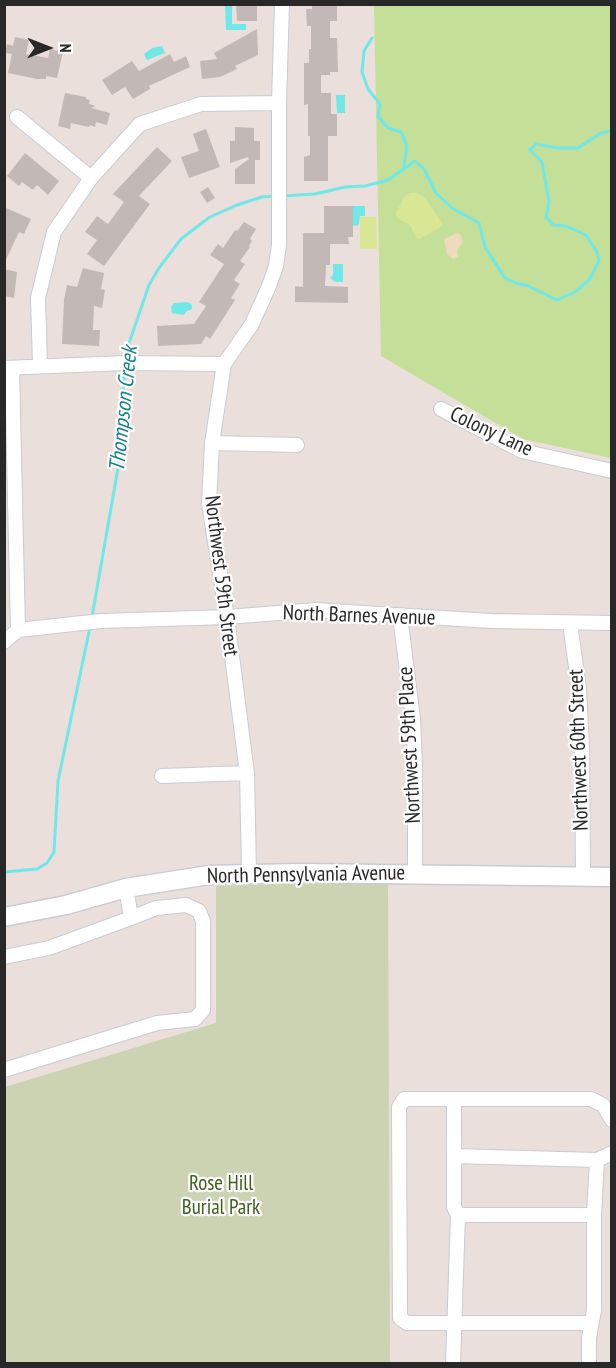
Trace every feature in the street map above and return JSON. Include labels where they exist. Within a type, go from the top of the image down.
[{"type":"main road","name":"North Pennsylvania Avenue","points":[[4,917],[170,880],[249,873],[612,877]]},
{"type":"street","name":"Northwest 59th Street","points":[[249,873],[247,772],[227,617],[209,504],[212,443],[224,364],[252,324],[276,266],[279,245],[282,4]]},
{"type":"street","points":[[39,365],[38,298],[54,232],[91,178],[140,124],[201,104],[279,103]]},
{"type":"street","points":[[17,117],[91,178]]},
{"type":"street","points":[[4,642],[18,630],[8,368],[113,363],[224,364]]},
{"type":"street","name":"Colony Lane","points":[[441,409],[522,451],[612,471]]},
{"type":"street","points":[[212,443],[297,445]]},
{"type":"street","name":"North Barnes Avenue","points":[[18,630],[101,621],[227,617],[316,610],[491,621],[612,623]]},
{"type":"street","name":"Northwest 59th Place","points":[[400,616],[413,718],[415,874]]},
{"type":"street","name":"Northwest 60th Street","points":[[570,623],[579,689],[582,747],[583,877]]},
{"type":"street","points":[[162,777],[247,772]]},
{"type":"street","points":[[126,888],[131,918]]},
{"type":"street","points":[[4,957],[49,948],[156,908],[186,904],[199,911],[203,921],[203,1010],[195,1019],[157,1023],[4,1070]]},
{"type":"street","points":[[591,1323],[407,1323],[400,1318],[399,1107],[405,1099],[591,1099],[603,1105],[612,1120]]},
{"type":"street","points":[[453,1364],[458,1215],[454,1207],[454,1099]]},
{"type":"street","points":[[454,1156],[597,1160],[612,1153]]},
{"type":"street","points":[[589,1364],[589,1338],[594,1310],[594,1215],[597,1160]]},
{"type":"street","points":[[458,1215],[594,1215]]},
{"type":"green space","points":[[374,5],[611,5],[611,458],[523,439],[381,356]]},
{"type":"green space","points":[[410,193],[417,193],[425,198],[443,224],[419,239],[410,225],[398,219],[396,213],[404,197]]},
{"type":"green space","points":[[360,217],[376,217],[377,249],[360,249]]},
{"type":"green space","name":"Rose Hill Burial Park","points":[[388,884],[390,1363],[5,1363],[5,1087],[216,1023],[216,886]]},
{"type":"sand","points":[[457,233],[461,235],[463,242],[457,250],[458,257],[453,259],[447,254],[444,239]]},
{"type":"water","points":[[225,5],[232,5],[232,24],[246,24],[246,30],[226,30]]},
{"type":"water","points":[[162,46],[165,53],[147,60],[144,54],[152,48]]},
{"type":"water","points":[[336,95],[345,95],[345,113],[337,113]]},
{"type":"water","points":[[353,206],[365,206],[365,216],[360,216],[357,226],[353,225]]},
{"type":"water","points":[[333,264],[343,264],[343,282],[335,282],[330,278],[333,275]]},
{"type":"water","points":[[188,302],[192,305],[192,309],[184,315],[172,313],[171,307],[174,303]]},
{"type":"building","points":[[236,4],[257,4],[257,21],[237,21]]},
{"type":"building","points":[[312,4],[337,4],[337,21],[330,21],[330,38],[337,38],[338,72],[321,75],[321,93],[331,93],[331,114],[337,114],[337,136],[328,136],[328,181],[304,181],[304,157],[310,155],[308,104],[304,105],[304,63],[309,63],[309,49],[311,49],[311,26],[307,26],[306,9],[312,9]]},
{"type":"building","points":[[257,29],[258,55],[235,66],[237,69],[220,77],[202,79],[200,61],[217,59],[214,53]]},
{"type":"building","points":[[15,37],[29,40],[26,54],[48,58],[50,49],[63,52],[57,78],[46,76],[46,79],[37,79],[8,73],[12,54],[5,53],[7,44],[13,46]]},
{"type":"building","points":[[170,54],[174,62],[186,56],[190,67],[149,86],[150,89],[133,99],[125,87],[112,95],[102,80],[132,61],[139,71]]},
{"type":"building","points":[[65,93],[86,97],[90,100],[89,104],[96,106],[91,108],[110,113],[107,125],[96,122],[95,127],[90,125],[89,127],[71,123],[70,129],[58,126]]},
{"type":"building","points":[[235,127],[254,128],[254,141],[260,141],[260,160],[255,160],[255,184],[235,184],[235,169],[249,159],[248,157],[230,163],[230,141],[235,141]]},
{"type":"building","points":[[206,129],[220,167],[189,178],[181,157],[199,151],[193,134]]},
{"type":"building","points":[[157,147],[172,161],[139,196],[150,204],[104,266],[87,254],[97,240],[85,232],[97,216],[108,224],[124,202],[113,194]]},
{"type":"building","points":[[25,153],[59,181],[48,195],[37,185],[33,190],[22,182],[19,186],[7,176]]},
{"type":"building","points":[[208,187],[215,198],[207,203],[200,192]]},
{"type":"building","points":[[324,206],[353,206],[353,237],[348,237],[349,244],[330,244],[330,265],[326,265],[325,286],[348,287],[348,303],[295,302],[295,286],[303,287],[303,233],[324,233]]},
{"type":"building","points":[[4,207],[31,219],[24,234],[19,232],[4,264]]},
{"type":"building","points":[[244,222],[256,229],[250,239],[252,241],[250,247],[240,261],[245,264],[234,280],[240,284],[231,298],[235,300],[210,339],[206,336],[201,344],[158,346],[157,326],[194,324],[206,306],[199,302],[224,264],[210,255],[218,244],[223,248],[235,230],[237,231]]},
{"type":"building","points":[[83,268],[104,273],[101,289],[105,290],[102,308],[94,306],[93,330],[100,330],[99,346],[62,344],[67,285],[77,287]]},
{"type":"building","points":[[4,269],[17,272],[14,298],[4,296]]},
{"type":"waterway","points":[[372,38],[364,51],[362,72],[368,89],[380,104],[378,116],[388,128],[401,132],[407,146],[404,167]]},
{"type":"waterway","name":"Thompson Creek","points":[[282,196],[315,194],[388,180],[415,161],[424,169],[436,193],[452,208],[479,223],[485,247],[505,278],[557,300],[575,292],[589,280],[599,261],[597,252],[586,235],[566,226],[553,225],[546,217],[549,202],[542,162],[530,150],[536,144],[557,148],[578,148],[601,133],[612,131]]},
{"type":"waterway","name":"Thompson Creek","points":[[126,359],[127,349],[149,285],[181,239],[210,217],[237,205],[262,197],[275,196]]},
{"type":"waterway","name":"Thompson Creek","points":[[92,617],[118,468],[125,366]]},
{"type":"waterway","name":"Thompson Creek","points":[[4,872],[37,869],[47,863],[54,852],[58,781],[90,627]]}]
